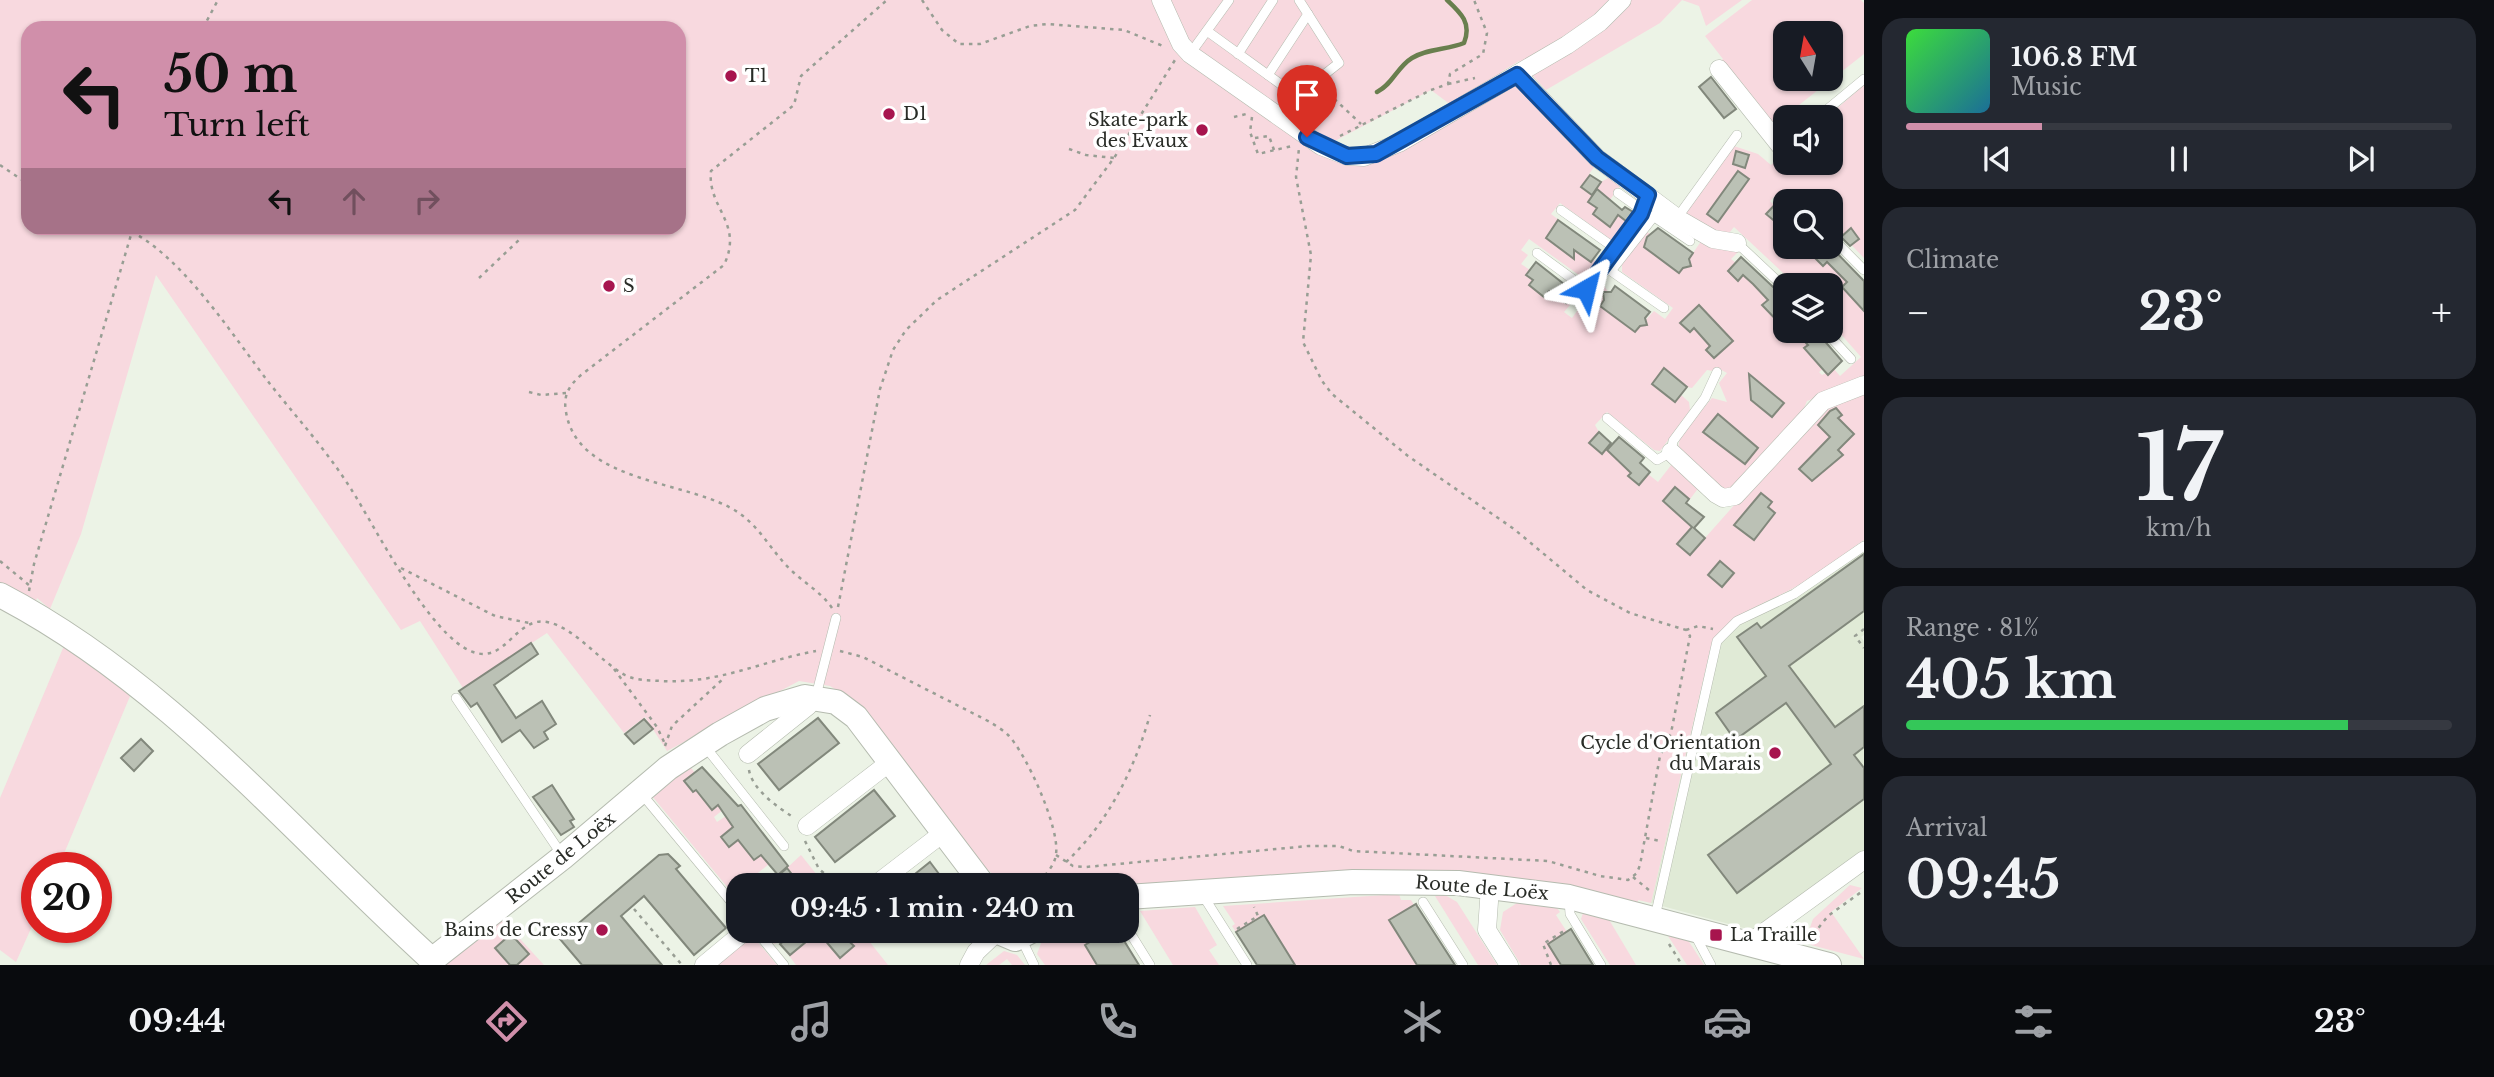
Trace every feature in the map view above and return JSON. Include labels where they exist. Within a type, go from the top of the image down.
[{"type":"street","points":[[1161,0],[1185,49],[1321,146],[1347,156],[1376,154],[1517,75],[1600,22],[1622,0]]},
{"type":"street","points":[[1719,69],[1773,141]]},
{"type":"street","points":[[1517,75],[1597,158],[1651,207],[1677,218],[1713,239],[1737,243]]},
{"type":"street","points":[[1671,453],[1716,494],[1723,498],[1735,496],[1823,401],[1864,385]]},
{"type":"street","name":"Route de Loëx","points":[[13,599],[162,705],[432,963],[640,792],[703,744],[765,709],[794,698],[816,696]]},
{"type":"street","points":[[748,754],[808,706],[816,696],[836,702],[856,717],[974,873]]},
{"type":"street","points":[[807,826],[890,762]]},
{"type":"street","points":[[891,873],[943,832]]},
{"type":"street","points":[[1748,944],[1864,860]]},
{"type":"street","name":"Route de Loëx","points":[[1139,896],[1389,881],[1490,887],[1569,897],[1829,965]]},
{"type":"street","points":[[1490,887],[1487,930],[1509,965]]},
{"type":"street","points":[[704,965],[731,943]]},
{"type":"street","points":[[969,965],[976,952],[993,943]]},
{"type":"lane","points":[[1185,49],[1206,31],[1229,0]]},
{"type":"lane","points":[[1238,54],[1273,0]]},
{"type":"lane","points":[[1282,119],[1297,96],[1339,63],[1299,0]]},
{"type":"lane","points":[[1268,75],[1308,14]]},
{"type":"lane","points":[[1206,31],[1297,96]]},
{"type":"lane","points":[[1833,105],[1864,79]]},
{"type":"lane","points":[[1677,218],[1737,135]]},
{"type":"lane","points":[[1619,193],[1651,207],[1690,241]]},
{"type":"lane","points":[[1537,253],[1586,289],[1651,207]]},
{"type":"lane","points":[[1651,207],[1611,271],[1664,308]]},
{"type":"lane","points":[[1561,210],[1616,249]]},
{"type":"lane","points":[[1737,243],[1773,277]]},
{"type":"lane","points":[[1843,249],[1864,270]]},
{"type":"lane","points":[[1836,343],[1851,359]]},
{"type":"lane","points":[[1607,418],[1657,460],[1671,453],[1673,441],[1705,398],[1717,373]]},
{"type":"lane","points":[[1660,919],[1714,649],[1724,633],[1747,614],[1794,594],[1864,546]]},
{"type":"lane","points":[[816,696],[836,618]]},
{"type":"lane","points":[[456,698],[563,857]]},
{"type":"lane","points":[[703,744],[784,846]]},
{"type":"lane","points":[[640,792],[726,896]]},
{"type":"lane","points":[[1202,892],[1247,965]]},
{"type":"lane","points":[[1569,897],[1570,914],[1601,965]]},
{"type":"lane","points":[[1423,902],[1463,965]]},
{"type":"lane","points":[[1694,929],[1699,945],[1711,965]]},
{"type":"lane","points":[[766,943],[784,965]]},
{"type":"lane","points":[[1018,943],[1034,965]]},
{"type":"lane","points":[[1136,943],[1150,965]]},
{"type":"path","points":[[207,21],[218,0]]},
{"type":"path","points":[[836,618],[821,595],[791,571],[767,539],[737,512],[623,471],[591,452],[571,427],[565,406],[566,393],[571,384],[595,363],[724,265],[729,251],[729,224],[716,202],[710,172],[794,105],[801,76],[887,0]]},
{"type":"path","points":[[922,0],[950,38],[970,46],[996,40],[1030,26],[1047,24],[1062,28],[1124,30],[1169,50],[1185,49]]},
{"type":"path","points":[[1321,146],[1431,90],[1448,85],[1450,74],[1483,54],[1487,33],[1474,0]]},
{"type":"path","points":[[836,618],[880,389],[893,350],[906,330],[937,300],[1075,210],[1114,158],[1185,49]]},
{"type":"path","points":[[1328,93],[1361,125]]},
{"type":"path","points":[[1234,117],[1252,112],[1250,128],[1258,154],[1302,144],[1296,154],[1296,177],[1311,256],[1303,341],[1322,381],[1332,394],[1408,456],[1514,529],[1587,590],[1630,613],[1686,630],[1698,626],[1724,633]]},
{"type":"path","points":[[1255,138],[1269,136],[1274,150]]},
{"type":"path","points":[[1069,149],[1086,155],[1114,158]]},
{"type":"path","points":[[0,165],[21,179]]},
{"type":"path","points":[[13,599],[131,235]]},
{"type":"path","points":[[140,235],[169,258],[315,436],[427,611],[459,643],[481,654]]},
{"type":"path","points":[[479,278],[519,240]]},
{"type":"path","points":[[529,392],[541,395],[566,393]]},
{"type":"path","points":[[0,561],[13,599]]},
{"type":"path","points":[[398,566],[495,616],[532,623]]},
{"type":"path","points":[[1864,629],[1855,636],[1864,649]]},
{"type":"path","points":[[1056,855],[1066,862],[1086,867],[1326,846],[1345,847],[1353,851],[1548,861],[1600,876],[1628,880],[1640,865],[1660,756],[1671,733],[1690,649],[1686,630]]},
{"type":"path","points":[[612,666],[657,727],[665,745]]},
{"type":"path","points":[[663,752],[672,726],[726,676]]},
{"type":"path","points":[[1066,862],[1103,821],[1130,767],[1150,715]]},
{"type":"path","points":[[748,754],[749,775],[765,796],[807,826],[804,845],[824,873]]},
{"type":"path","points":[[1633,877],[1660,919],[1682,965]]},
{"type":"path","points":[[1805,947],[1828,916],[1864,890]]},
{"type":"path","points":[[1228,935],[1258,916],[1255,908]]},
{"type":"path","points":[[634,909],[682,965]]},
{"type":"path","points":[[1551,965],[1543,944],[1562,932]]},
{"type":"shaded area","points":[[0,0],[1682,0],[1660,23],[1546,90],[1519,61],[1501,72],[1503,78],[1455,108],[1431,90],[1316,151],[1348,164],[1384,159],[1516,82],[1595,166],[1589,174],[1601,182],[1610,177],[1621,185],[1597,217],[1610,226],[1618,215],[1629,223],[1617,239],[1610,239],[1560,203],[1551,214],[1559,220],[1550,232],[1562,241],[1572,257],[1576,251],[1590,262],[1593,259],[1600,265],[1591,277],[1583,278],[1529,239],[1521,250],[1528,255],[1521,264],[1530,270],[1533,280],[1529,285],[1544,296],[1548,291],[1570,305],[1564,312],[1572,318],[1600,280],[1635,331],[1654,311],[1665,319],[1673,308],[1622,272],[1622,264],[1646,231],[1650,234],[1644,247],[1679,273],[1702,240],[1734,248],[1738,252],[1731,259],[1736,263],[1728,272],[1738,280],[1743,275],[1771,297],[1763,305],[1773,312],[1773,343],[1808,343],[1805,349],[1823,369],[1819,372],[1822,375],[1834,369],[1840,376],[1861,357],[1843,337],[1843,288],[1864,312],[1864,380],[1807,401],[1802,413],[1735,488],[1721,490],[1678,450],[1680,437],[1712,398],[1727,402],[1719,383],[1727,373],[1716,367],[1713,371],[1707,370],[1692,388],[1687,387],[1681,395],[1689,402],[1690,410],[1660,451],[1654,450],[1607,412],[1595,425],[1599,432],[1589,443],[1602,454],[1606,449],[1631,473],[1629,477],[1638,485],[1648,474],[1658,482],[1672,464],[1700,486],[1687,503],[1704,517],[1694,528],[1705,538],[1817,412],[1864,393],[1864,540],[1806,581],[1740,615],[1712,642],[1651,903],[1638,900],[1637,906],[1360,873],[1139,885],[1139,873],[991,873],[977,861],[853,700],[830,686],[799,681],[667,751],[645,717],[624,733],[547,633],[463,688],[420,621],[401,630],[156,275],[81,534],[50,609],[37,598],[34,606],[0,586]]},
{"type":"shaded area","points":[[1682,0],[1742,0],[1706,26],[1699,6]]},
{"type":"shaded area","points":[[1752,0],[1861,0],[1864,3],[1864,54],[1843,70],[1843,21],[1773,21],[1773,91],[1817,91],[1799,105],[1773,105],[1771,127],[1719,62],[1723,59],[1705,36]]},
{"type":"shaded area","points":[[1864,85],[1864,258],[1843,236],[1843,189],[1773,189],[1773,198],[1770,201],[1773,206],[1767,214],[1773,219],[1773,259],[1816,259],[1823,266],[1827,262],[1838,273],[1783,273],[1734,227],[1726,237],[1682,216],[1734,146],[1758,154],[1771,165],[1773,163],[1773,175],[1843,175],[1843,105],[1841,105]]},
{"type":"shaded area","name":"Cycle d'Orientation du Marais","points":[[1864,540],[1864,635],[1861,637],[1864,641],[1864,865],[1778,927],[1788,940],[1651,903],[1712,642],[1722,628],[1754,606],[1797,587]]},
{"type":"shaded area","points":[[66,641],[133,689],[65,852],[21,852],[21,943],[24,943],[16,962],[0,950],[0,798]]},
{"type":"shaded area","points":[[689,765],[695,773],[684,782],[692,792],[696,790],[712,809],[720,803],[724,809],[714,817],[717,822],[726,816],[739,822],[727,832],[734,842],[738,840],[754,860],[761,855],[769,864],[758,873],[726,873],[726,886],[652,796]]},
{"type":"shaded area","points":[[801,855],[815,873],[791,873],[787,868]]},
{"type":"shaded area","points":[[1850,885],[1862,888],[1831,912],[1864,959],[1811,945],[1807,936],[1813,919]]},
{"type":"shaded area","points":[[1399,894],[1401,900],[1411,900],[1414,905],[1389,921],[1417,965],[1295,965],[1264,915],[1236,932],[1232,926],[1235,924],[1223,906]]},
{"type":"shaded area","points":[[1445,895],[1457,902],[1497,965],[1478,965],[1435,896]]},
{"type":"shaded area","points":[[1517,903],[1557,908],[1560,912],[1556,915],[1567,932],[1548,944],[1561,965],[1521,965],[1500,930],[1503,912]]},
{"type":"shaded area","points":[[1195,907],[1217,945],[1209,950],[1219,965],[1173,965],[1140,911]]},
{"type":"shaded area","points":[[1583,913],[1608,918],[1636,965],[1610,965],[1581,919]]},
{"type":"shaded area","points":[[499,916],[544,965],[447,965],[447,957]]},
{"type":"shaded area","points":[[1668,936],[1688,940],[1704,965],[1687,965]]},
{"type":"shaded area","points":[[740,943],[759,943],[777,965],[713,965]]},
{"type":"shaded area","points":[[780,943],[871,943],[888,965],[796,965]]},
{"type":"shaded area","points":[[1041,943],[1088,943],[1085,945],[1097,965],[1045,965],[1037,954]]},
{"type":"shaded area","points":[[1004,951],[1017,955],[1025,965],[1012,965],[1007,959],[999,965],[986,965]]},
{"type":"building","points":[[1711,77],[1736,109],[1724,118],[1699,87]]},
{"type":"building","points":[[1736,151],[1749,155],[1745,168],[1733,164]]},
{"type":"building","points":[[1738,171],[1749,179],[1718,222],[1707,214]]},
{"type":"building","points":[[1590,175],[1601,182],[1592,195],[1581,187]]},
{"type":"building","points":[[1597,189],[1622,210],[1625,207],[1633,212],[1626,221],[1618,215],[1610,227],[1593,214],[1597,208],[1588,202]]},
{"type":"building","points":[[1773,207],[1773,220],[1766,214]]},
{"type":"building","points":[[1558,220],[1600,250],[1591,262],[1574,250],[1574,259],[1546,238]]},
{"type":"building","points":[[1658,228],[1693,253],[1689,259],[1691,266],[1683,268],[1679,273],[1644,247],[1647,237]]},
{"type":"building","points":[[1851,228],[1859,239],[1850,246],[1843,235]]},
{"type":"building","points":[[1741,257],[1773,287],[1773,316],[1762,305],[1768,300],[1753,284],[1743,275],[1738,281],[1728,271]]},
{"type":"building","points":[[1816,259],[1843,259],[1864,281],[1864,311],[1843,288],[1847,282],[1843,273],[1838,273],[1827,262],[1823,266]]},
{"type":"building","points":[[1536,262],[1574,292],[1566,303],[1549,291],[1544,297],[1529,285],[1533,280],[1526,275]]},
{"type":"building","points":[[1615,286],[1650,312],[1645,318],[1647,325],[1640,326],[1635,332],[1600,306],[1604,300],[1603,292],[1611,292]]},
{"type":"building","points":[[1699,305],[1733,341],[1714,358],[1706,350],[1710,346],[1694,328],[1690,332],[1680,323]]},
{"type":"building","points":[[1806,343],[1826,343],[1842,361],[1828,375],[1804,348],[1808,345]]},
{"type":"building","points":[[1664,368],[1687,387],[1675,402],[1652,384]]},
{"type":"building","points":[[1749,374],[1784,403],[1772,417],[1751,400]]},
{"type":"building","points":[[1836,408],[1842,415],[1838,418],[1854,434],[1838,450],[1843,455],[1812,481],[1799,469],[1830,437],[1818,425]]},
{"type":"building","points":[[1718,414],[1758,448],[1745,464],[1703,432]]},
{"type":"building","points":[[1599,432],[1611,443],[1602,454],[1589,443]]},
{"type":"building","points":[[1619,437],[1644,458],[1640,463],[1650,472],[1639,485],[1628,476],[1631,473],[1607,450]]},
{"type":"building","points":[[1675,487],[1689,499],[1686,503],[1704,517],[1694,528],[1705,538],[1690,555],[1677,544],[1692,527],[1663,501]]},
{"type":"building","points":[[1761,493],[1772,502],[1768,507],[1775,513],[1754,540],[1734,525]]},
{"type":"building","points":[[1864,554],[1864,611],[1789,666],[1835,727],[1864,706],[1864,747],[1854,755],[1864,768],[1864,799],[1737,893],[1708,855],[1831,764],[1786,703],[1735,740],[1716,713],[1766,676],[1737,637],[1757,623],[1761,628]]},
{"type":"building","points":[[1720,561],[1734,573],[1722,587],[1708,575]]},
{"type":"building","points":[[531,643],[538,654],[494,685],[516,718],[542,701],[556,724],[544,732],[548,739],[534,748],[520,730],[502,742],[477,703],[471,707],[459,691]]},
{"type":"building","points":[[818,718],[839,743],[779,790],[758,764]]},
{"type":"building","points":[[644,719],[653,729],[634,744],[625,734]]},
{"type":"building","points":[[141,739],[153,751],[134,771],[121,758]]},
{"type":"building","points":[[702,767],[738,806],[741,805],[788,866],[776,873],[761,855],[754,860],[738,840],[729,847],[721,837],[733,827],[718,805],[712,810],[696,790],[693,792],[684,781]]},
{"type":"building","points":[[552,785],[574,819],[570,821],[574,827],[561,835],[533,797]]},
{"type":"building","points":[[874,790],[895,816],[835,862],[815,837]]},
{"type":"building","points":[[668,854],[680,866],[676,869],[726,928],[694,955],[644,896],[621,916],[662,965],[582,965],[560,939],[659,855]]},
{"type":"building","points":[[930,862],[938,873],[916,873]]},
{"type":"building","points":[[1416,904],[1455,965],[1417,965],[1389,920]]},
{"type":"building","points":[[1264,915],[1295,965],[1257,965],[1236,932]]},
{"type":"building","points":[[1571,929],[1593,965],[1561,965],[1548,944]]},
{"type":"building","points":[[511,934],[529,954],[517,965],[510,965],[495,948]]},
{"type":"building","points":[[781,943],[805,943],[790,955]]},
{"type":"building","points":[[827,943],[851,943],[854,946],[840,958]]},
{"type":"building","points":[[1125,943],[1139,965],[1097,965],[1085,945]]},
{"type":"waterway","points":[[1377,92],[1412,58],[1424,52],[1464,43],[1466,24],[1461,14],[1447,0]]},
{"type":"place","name":"T1","points":[[731,76]]},
{"type":"place","name":"D1","points":[[889,114]]},
{"type":"place","name":"Skate-park des Evaux","points":[[1202,130]]},
{"type":"place","name":"S","points":[[609,286]]},
{"type":"place","name":"Cycle d'Orientation du Marais","points":[[1775,753]]},
{"type":"place","name":"Bains de Cressy","points":[[602,930]]},
{"type":"place","name":"La Traille","points":[[1716,935]]},
{"type":"route","points":[[1307,137],[1321,146],[1347,156],[1364,157],[1376,154],[1399,144],[1517,75],[1597,158],[1648,195],[1641,214],[1586,289]]}]
